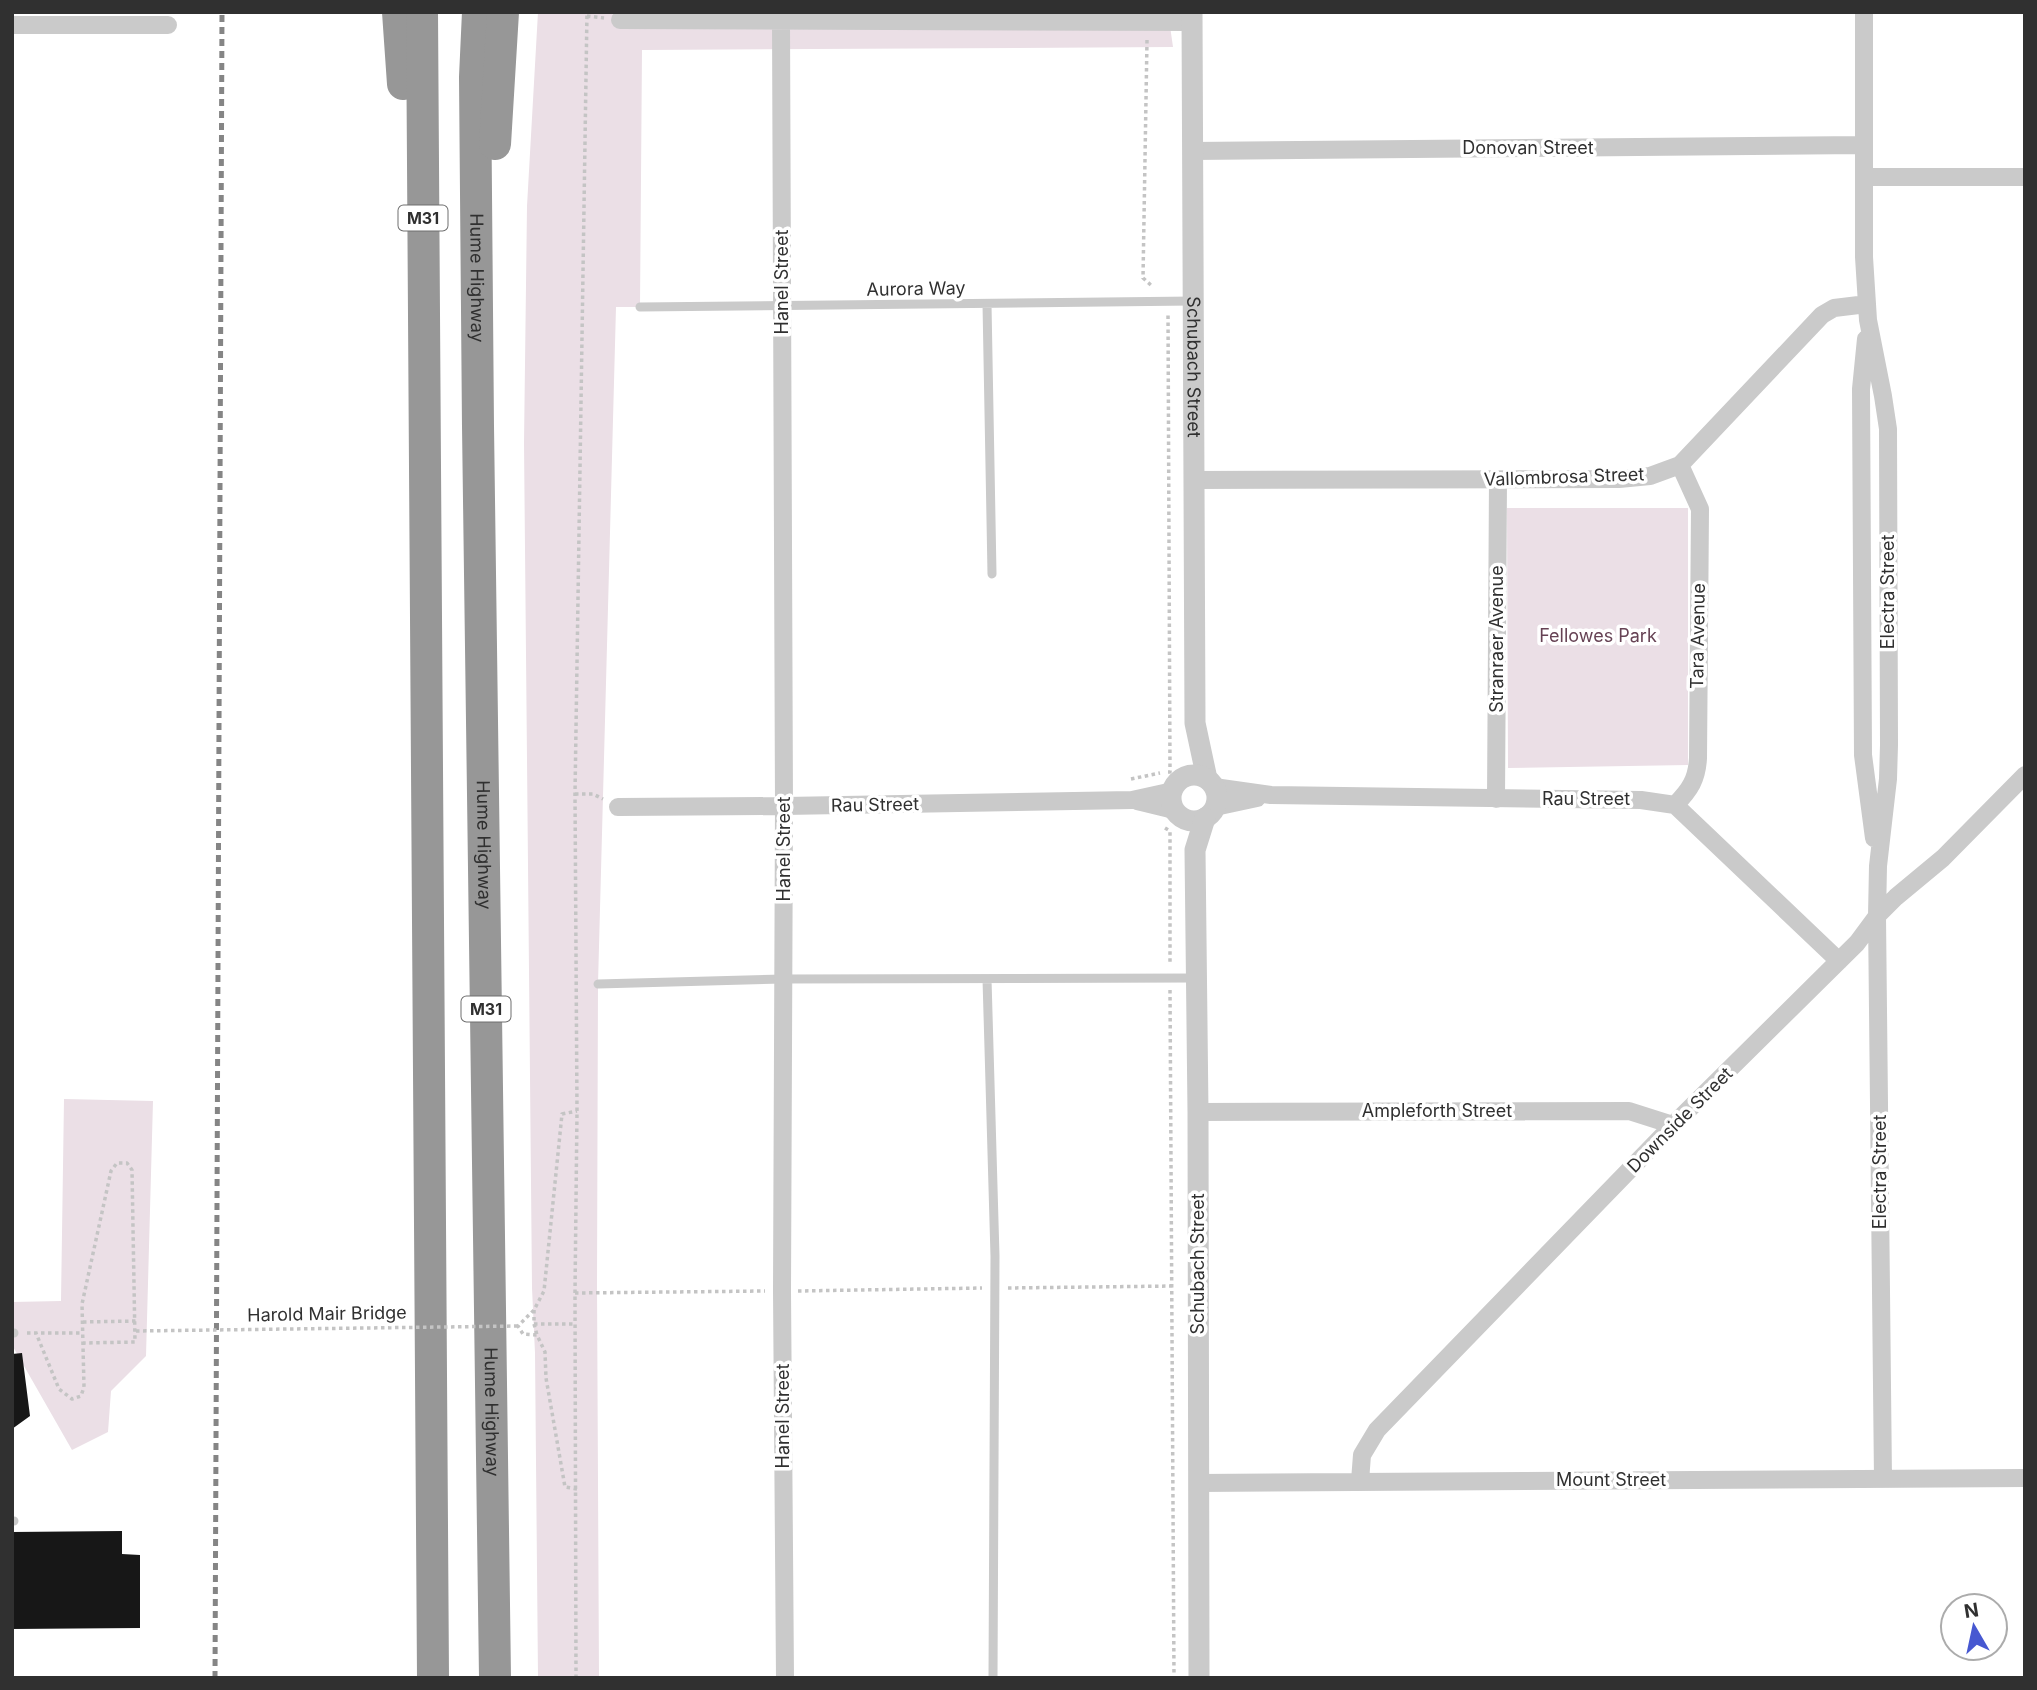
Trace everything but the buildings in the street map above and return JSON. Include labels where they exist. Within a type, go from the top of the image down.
[{"type":"highway","points":[[398,12],[425,424]]},
{"type":"highway","name":"M31","points":[[422,12],[433,1678]]},
{"type":"highway","name":"Hume Highway","points":[[478,12],[475,77],[477,339],[495,1678]]},
{"type":"highway","points":[[477,339],[493,171],[503,12]]},
{"type":"street","name":"Electra Street","points":[[1864,12],[1864,257],[1867,312],[1861,389],[1863,755],[1878,866]]},
{"type":"street","points":[[620,20],[781,21],[824,17],[900,16],[1148,22],[1192,17]]},
{"type":"street","name":"Schubach Street","points":[[1192,17],[1195,723],[1210,798],[1195,850],[1199,1678]]},
{"type":"street","points":[[12,25],[170,18]]},
{"type":"street","name":"Hanel Street","points":[[781,21],[785,1678]]},
{"type":"street","name":"Donovan Street","points":[[1194,151],[1863,145]]},
{"type":"street","points":[[1864,177],[2025,177]]},
{"type":"street","name":"Vallombrosa Street","points":[[1194,480],[1619,479],[1650,476],[1680,465],[1822,315],[1834,308],[1867,312]]},
{"type":"street","name":"Electra Street","points":[[1867,312],[1888,429],[1889,745],[1878,866],[1877,916],[1883,1479]]},
{"type":"street","name":"Tara Avenue","points":[[1675,805],[1694,784],[1698,758],[1700,509],[1680,465]]},
{"type":"street","name":"Stranraer Avenue","points":[[1496,799],[1498,480]]},
{"type":"street","name":"Schubach Street","points":[[1195,723],[1174,804],[1195,850]]},
{"type":"street","points":[[1191,775],[1198,775],[1210,798],[1194,821],[1174,804],[1191,775]]},
{"type":"street","name":"Downside Street","points":[[1360,1481],[1362,1455],[1377,1430],[1674,1125],[1857,943],[1877,916],[1943,858],[2025,775]]},
{"type":"street","name":"Rau Street","points":[[1210,798],[1271,795],[1641,800],[1675,805]]},
{"type":"street","name":"Rau Street","points":[[618,807],[1132,800],[1174,804]]},
{"type":"street","points":[[1675,805],[1839,961]]},
{"type":"street","name":"Ampleforth Street","points":[[1198,1112],[1629,1111],[1674,1125]]},
{"type":"street","name":"Mount Street","points":[[1198,1483],[2025,1478]]},
{"type":"lane","name":"Aurora Way","points":[[640,307],[1193,301]]},
{"type":"lane","points":[[987,304],[992,574]]},
{"type":"lane","points":[[598,984],[783,979],[1197,978]]},
{"type":"lane","points":[[987,979],[995,1256],[993,1678]]},
{"type":"path","points":[[576,1678],[575,794],[587,12]]},
{"type":"path","points":[[1131,779],[1170,772],[1168,302],[1143,278],[1148,22]]},
{"type":"path","points":[[575,794],[593,794],[618,807]]},
{"type":"path","points":[[1174,804],[1170,831],[1174,1678]]},
{"type":"path","points":[[537,1335],[523,1334],[518,1326],[534,1310],[544,1291],[562,1114],[577,1111]]},
{"type":"path","points":[[36,1333],[59,1389],[72,1399],[81,1396],[84,1387],[82,1304],[111,1171],[117,1163],[127,1163],[132,1170],[135,1342],[83,1343]]},
{"type":"path","points":[[993,1288],[1198,1287]]},
{"type":"path","points":[[534,1310],[534,1324],[545,1352],[546,1378],[565,1487],[577,1489]]},
{"type":"path","points":[[83,1322],[136,1321]]},
{"type":"path","points":[[534,1324],[575,1324]]},
{"type":"path","name":"Harold Mair Bridge","points":[[136,1331],[518,1326]]},
{"type":"path","points":[[13,1333],[83,1333]]},
{"type":"green space","points":[[538,12],[1168,12],[1173,47],[642,50],[640,307],[616,307],[598,984],[599,1678],[538,1678],[524,443],[527,206]]},
{"type":"green space","name":"Fellowes Park","points":[[1507,508],[1688,508],[1688,765],[1508,768]]},
{"type":"green space","points":[[64,1099],[153,1101],[146,1356],[111,1391],[108,1432],[72,1450],[12,1345],[12,1302],[61,1301]]},
{"type":"railway","points":[[215,1678],[222,12]]}]
